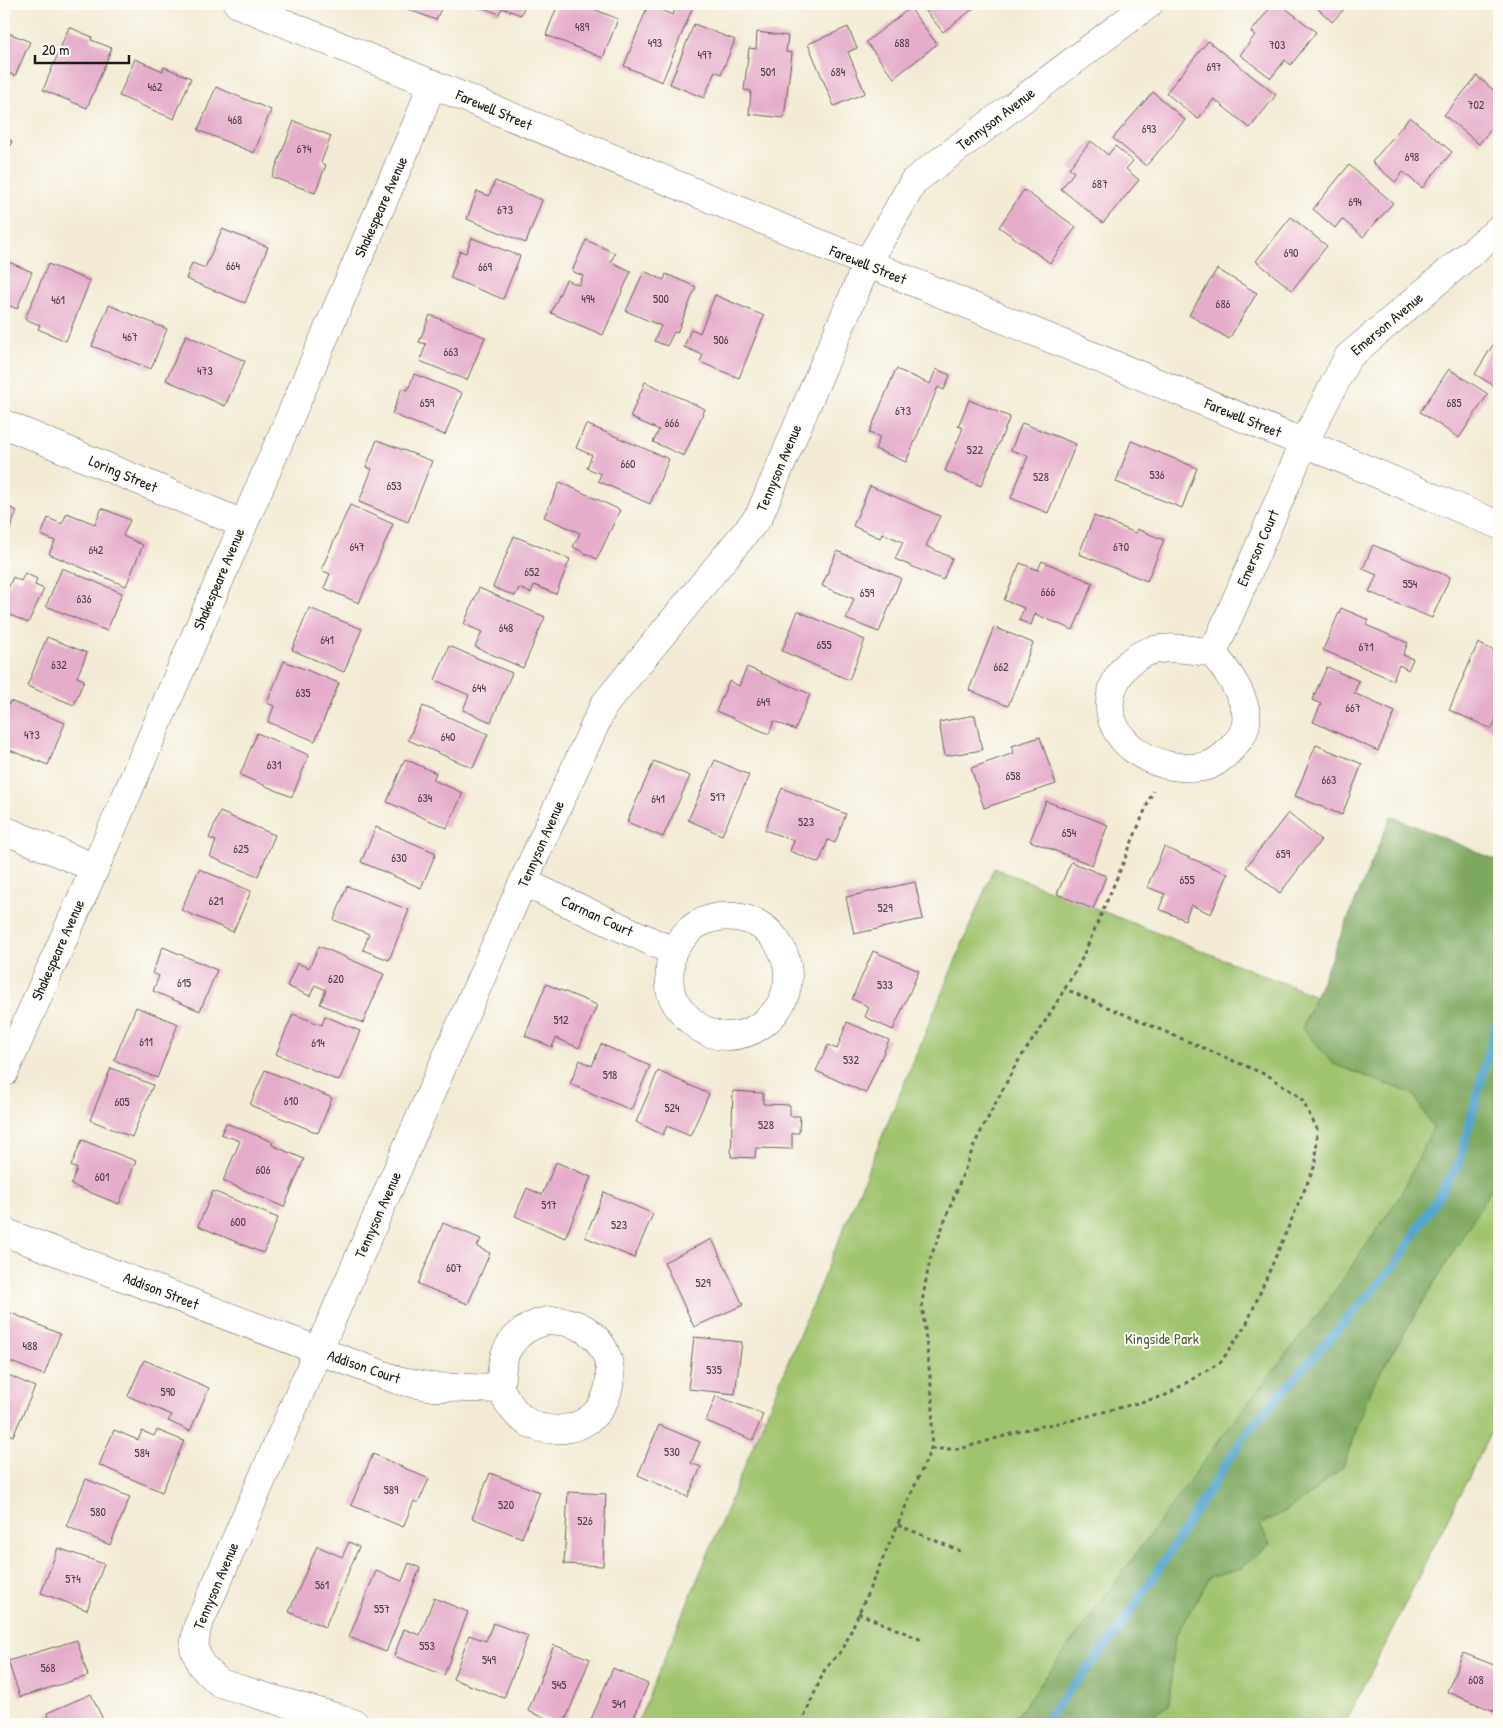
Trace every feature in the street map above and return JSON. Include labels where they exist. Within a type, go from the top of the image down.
[{"type":"street","name":"Farewell Street","points":[[238,4],[1499,525]]},
{"type":"street","name":"Tennyson Avenue","points":[[355,1724],[336,1716],[220,1682],[201,1665],[194,1648],[197,1628],[523,882],[604,705],[759,516],[867,264],[914,181],[1150,4]]},
{"type":"street","name":"Shakespeare Avenue","points":[[4,1072],[95,868],[420,116],[432,84]]},
{"type":"street","name":"Emerson Avenue","points":[[1304,443],[1348,357],[1499,229]]},
{"type":"street","name":"Loring Street","points":[[4,424],[243,524]]},
{"type":"street","name":"Emerson Court","points":[[1213,653],[1304,443]]},
{"type":"street","points":[[1173,647],[1213,653],[1234,682],[1245,705],[1247,723],[1240,739],[1228,753],[1209,765],[1185,768],[1164,764],[1139,754],[1124,742],[1113,724],[1109,704],[1115,681],[1130,660],[1152,650],[1173,647]]},
{"type":"street","points":[[4,830],[95,868]]},
{"type":"street","name":"Carman Court","points":[[523,882],[672,951]]},
{"type":"street","points":[[736,916],[756,922],[772,934],[783,951],[789,970],[787,990],[779,1009],[766,1023],[749,1032],[730,1036],[711,1033],[694,1024],[680,1011],[672,994],[669,975],[672,951],[684,936],[697,925],[716,917],[736,916]]},
{"type":"street","name":"Addison Street","points":[[4,1232],[318,1351]]},
{"type":"street","points":[[546,1321],[572,1323],[594,1335],[605,1349],[610,1366],[610,1383],[605,1401],[593,1416],[577,1426],[558,1430],[539,1428],[522,1419],[500,1389],[501,1369],[506,1353],[515,1338],[529,1327],[546,1321]]},
{"type":"street","name":"Addison Court","points":[[318,1351],[361,1365],[396,1380],[433,1387],[500,1389]]},
{"type":"path","points":[[801,1724],[825,1668],[843,1649],[931,1448],[933,1405],[922,1302],[930,1259],[975,1143],[1015,1066],[1080,963],[1164,764]]},
{"type":"path","points":[[931,1448],[960,1449],[1028,1429],[1073,1420],[1164,1396],[1221,1362],[1247,1323],[1316,1163],[1316,1129],[1301,1098],[1269,1076],[1064,989]]},
{"type":"path","points":[[898,1524],[960,1551]]},
{"type":"path","points":[[858,1613],[922,1640]]},
{"type":"green space","points":[[1391,816],[1499,861],[1499,1176],[1371,1388],[1343,1467],[1299,1503],[1260,1525],[1270,1544],[1241,1568],[1210,1577],[1175,1637],[1169,1705],[1141,1724],[1135,1724],[1119,1718],[1113,1724],[1011,1724],[1223,1435],[1325,1305],[1400,1196],[1433,1128],[1413,1094],[1333,1064],[1302,1028]]},
{"type":"green space","name":"Kingside Park","points":[[994,868],[1316,996],[1499,1057],[1499,1416],[1345,1724],[1135,1724],[1119,1718],[1114,1724],[637,1724]]},
{"type":"building","points":[[394,4],[443,4],[436,20]]},
{"type":"building","points":[[474,4],[525,4],[521,15],[502,8],[499,14]]},
{"type":"building","points":[[558,4],[581,4],[618,19],[603,58],[546,35]]},
{"type":"building","points":[[677,4],[694,4],[662,82],[624,66],[648,5],[673,15]]},
{"type":"building","points":[[920,4],[979,4],[943,32]]},
{"type":"building","points":[[1273,4],[1280,4],[1316,32],[1291,65],[1285,60],[1271,78],[1240,55],[1255,35],[1251,32]]},
{"type":"building","points":[[1313,4],[1349,4],[1332,22]]},
{"type":"building","points":[[910,8],[937,44],[894,78],[866,42]]},
{"type":"building","points":[[694,24],[735,40],[721,74],[715,71],[704,98],[670,84]]},
{"type":"building","points":[[69,27],[92,37],[91,40],[112,48],[87,108],[43,90]]},
{"type":"building","points":[[848,27],[857,48],[848,52],[865,93],[834,106],[808,44]]},
{"type":"building","points":[[4,31],[30,42],[15,76],[8,73],[4,82]]},
{"type":"building","points":[[757,32],[788,36],[786,52],[792,53],[784,118],[749,114],[751,91],[744,90],[749,48],[756,49]]},
{"type":"building","points":[[1208,41],[1276,95],[1250,128],[1214,99],[1198,119],[1166,93]]},
{"type":"building","points":[[135,59],[163,71],[164,67],[191,78],[174,119],[119,96]]},
{"type":"building","points":[[1477,76],[1499,95],[1499,119],[1479,144],[1444,115]]},
{"type":"building","points":[[216,87],[271,110],[254,153],[198,130]]},
{"type":"building","points":[[1153,92],[1185,120],[1146,166],[1113,138]]},
{"type":"building","points":[[1410,117],[1452,152],[1422,188],[1403,172],[1395,182],[1372,162]]},
{"type":"building","points":[[294,121],[331,136],[321,163],[326,165],[315,193],[272,177]]},
{"type":"building","points":[[4,138],[12,141],[4,160]]},
{"type":"building","points":[[1091,141],[1108,155],[1115,146],[1133,161],[1126,169],[1139,180],[1103,223],[1061,189],[1074,172],[1069,168]]},
{"type":"building","points":[[1349,165],[1393,203],[1363,237],[1342,219],[1335,228],[1313,209]]},
{"type":"building","points":[[495,181],[542,200],[526,243],[467,219],[477,191],[489,196]]},
{"type":"building","points":[[1024,190],[1076,227],[1050,263],[999,227]]},
{"type":"building","points":[[1291,217],[1327,246],[1292,290],[1256,261]]},
{"type":"building","points":[[222,229],[268,247],[245,303],[186,279],[192,263],[205,268]]},
{"type":"building","points":[[472,238],[520,256],[503,299],[450,278],[460,251],[466,253]]},
{"type":"building","points":[[586,240],[615,253],[611,262],[631,271],[603,335],[551,313],[566,280],[579,285],[583,276],[572,271]]},
{"type":"building","points":[[4,260],[32,272],[17,309],[8,305],[4,317]]},
{"type":"building","points":[[48,264],[90,281],[66,341],[38,329],[40,325],[25,319]]},
{"type":"building","points":[[1217,269],[1257,293],[1229,339],[1189,315]]},
{"type":"building","points":[[644,271],[664,280],[666,274],[696,287],[677,333],[674,332],[667,346],[654,341],[661,326],[626,311]]},
{"type":"building","points":[[715,295],[764,316],[739,378],[700,362],[703,355],[684,347],[691,329],[700,333]]},
{"type":"building","points":[[109,305],[167,329],[151,369],[92,346]]},
{"type":"building","points":[[430,315],[485,337],[467,380],[420,361],[426,344],[419,342]]},
{"type":"building","points":[[186,335],[245,361],[225,406],[166,380]]},
{"type":"building","points":[[1499,335],[1499,389],[1475,374]]},
{"type":"building","points":[[896,369],[930,384],[936,369],[950,375],[944,390],[938,387],[906,462],[875,449],[880,437],[869,433]]},
{"type":"building","points":[[1449,369],[1488,394],[1459,438],[1420,412]]},
{"type":"building","points":[[414,374],[462,393],[445,435],[392,414],[402,388],[408,390]]},
{"type":"building","points":[[645,382],[705,409],[684,456],[653,442],[659,430],[630,417]]},
{"type":"building","points":[[969,400],[1010,417],[981,486],[945,471],[963,428],[958,426]]},
{"type":"building","points":[[1022,423],[1076,444],[1048,513],[1011,498],[1028,456],[1011,450]]},
{"type":"building","points":[[586,424],[669,459],[650,504],[598,481],[601,474],[587,468],[592,455],[576,448]]},
{"type":"building","points":[[377,440],[432,461],[408,522],[359,502],[372,469],[366,467]]},
{"type":"building","points":[[1131,441],[1197,468],[1182,508],[1116,482]]},
{"type":"building","points":[[560,482],[620,510],[597,559],[573,547],[580,533],[544,517]]},
{"type":"building","points":[[870,486],[940,516],[926,546],[952,558],[943,580],[895,559],[903,542],[882,533],[880,538],[853,526]]},
{"type":"building","points":[[4,505],[17,511],[4,543]]},
{"type":"building","points":[[350,505],[393,524],[359,603],[324,588],[330,574],[321,570]]},
{"type":"building","points":[[102,508],[130,520],[123,536],[143,545],[126,586],[49,554],[55,541],[41,535],[48,518],[62,524],[67,513],[95,524]]},
{"type":"building","points":[[1094,516],[1136,533],[1137,529],[1164,540],[1147,581],[1079,554]]},
{"type":"building","points":[[514,536],[570,559],[556,594],[534,585],[531,593],[519,588],[515,596],[493,587]]},
{"type":"building","points":[[1373,545],[1450,577],[1432,618],[1369,592],[1377,575],[1363,569]]},
{"type":"building","points":[[837,551],[901,578],[879,632],[846,619],[854,599],[822,586]]},
{"type":"building","points":[[1042,561],[1093,583],[1073,630],[1035,614],[1031,625],[1019,620],[1024,608],[1004,600],[1020,563],[1038,570]]},
{"type":"building","points":[[62,568],[122,593],[107,631],[46,606]]},
{"type":"building","points":[[25,573],[37,579],[35,585],[44,589],[28,623],[4,612],[4,597],[13,577],[21,581]]},
{"type":"building","points":[[479,588],[545,617],[523,668],[475,647],[482,632],[464,624]]},
{"type":"building","points":[[309,608],[362,629],[344,672],[292,650]]},
{"type":"building","points":[[1341,608],[1369,620],[1366,625],[1408,643],[1403,655],[1413,659],[1408,670],[1399,665],[1393,680],[1323,650]]},
{"type":"building","points":[[798,611],[865,640],[849,680],[782,651]]},
{"type":"building","points":[[994,627],[1033,643],[1008,706],[969,690]]},
{"type":"building","points":[[47,637],[87,653],[77,677],[84,680],[74,705],[27,686]]},
{"type":"building","points":[[1478,643],[1499,653],[1499,712],[1492,729],[1449,710]]},
{"type":"building","points":[[449,646],[512,673],[491,722],[463,710],[469,695],[435,680]]},
{"type":"building","points":[[284,661],[339,683],[315,741],[268,722],[274,706],[267,703]]},
{"type":"building","points":[[747,667],[810,694],[795,730],[774,721],[769,734],[716,711],[729,681],[739,686]]},
{"type":"building","points":[[1327,667],[1359,681],[1354,693],[1395,712],[1378,751],[1313,722],[1321,704],[1312,700]]},
{"type":"building","points":[[10,701],[65,723],[48,765],[4,748],[4,716]]},
{"type":"building","points":[[423,706],[488,734],[473,768],[408,740]]},
{"type":"building","points":[[975,715],[982,750],[945,756],[939,722]]},
{"type":"building","points":[[257,733],[309,755],[292,797],[240,775]]},
{"type":"building","points":[[1040,737],[1056,784],[984,808],[971,768],[1014,753],[1012,746]]},
{"type":"building","points":[[1316,745],[1362,764],[1342,815],[1295,796]]},
{"type":"building","points":[[405,759],[436,773],[433,780],[463,793],[447,828],[387,802]]},
{"type":"building","points":[[715,760],[749,775],[722,835],[688,820]]},
{"type":"building","points":[[654,761],[690,776],[663,837],[627,822]]},
{"type":"building","points":[[782,788],[846,814],[835,843],[828,840],[819,863],[790,851],[794,841],[765,830]]},
{"type":"building","points":[[1046,801],[1108,825],[1092,865],[1030,841]]},
{"type":"building","points":[[220,812],[275,835],[258,876],[210,857],[216,841],[209,838]]},
{"type":"building","points":[[1288,813],[1321,840],[1280,893],[1246,867]]},
{"type":"building","points":[[376,827],[436,853],[421,888],[361,862]]},
{"type":"building","points":[[1164,847],[1228,874],[1211,914],[1191,905],[1185,920],[1159,909],[1165,894],[1147,887]]},
{"type":"building","points":[[1071,862],[1106,876],[1093,909],[1057,894]]},
{"type":"building","points":[[199,869],[251,891],[233,932],[181,910]]},
{"type":"building","points":[[915,882],[923,919],[854,934],[846,897]]},
{"type":"building","points":[[347,886],[409,910],[389,960],[363,950],[369,934],[334,920]]},
{"type":"building","points":[[319,946],[384,974],[363,1023],[320,1004],[326,990],[315,985],[310,996],[287,986],[297,963],[309,968]]},
{"type":"building","points":[[163,947],[217,970],[200,1011],[153,991],[159,976],[152,973]]},
{"type":"building","points":[[873,951],[919,971],[893,1030],[865,1017],[869,1007],[852,999]]},
{"type":"building","points":[[546,984],[597,1005],[579,1048],[556,1038],[552,1047],[525,1036]]},
{"type":"building","points":[[136,1007],[178,1024],[157,1078],[114,1060]]},
{"type":"building","points":[[293,1014],[322,1025],[325,1016],[360,1031],[339,1081],[276,1054]]},
{"type":"building","points":[[847,1022],[889,1040],[866,1093],[816,1071],[828,1045],[837,1049]]},
{"type":"building","points":[[601,1044],[650,1066],[631,1110],[570,1084],[580,1060],[592,1066]]},
{"type":"building","points":[[111,1068],[153,1085],[132,1137],[90,1120]]},
{"type":"building","points":[[265,1070],[332,1098],[318,1133],[250,1105]]},
{"type":"building","points":[[658,1071],[709,1094],[690,1136],[667,1126],[663,1135],[636,1122]]},
{"type":"building","points":[[733,1091],[763,1093],[763,1104],[790,1105],[790,1116],[800,1116],[799,1133],[792,1133],[792,1149],[756,1148],[755,1158],[731,1157]]},
{"type":"building","points":[[226,1123],[273,1142],[272,1145],[304,1159],[284,1207],[223,1181],[240,1141],[221,1134]]},
{"type":"building","points":[[82,1140],[136,1161],[119,1204],[71,1185],[77,1169],[71,1166]]},
{"type":"building","points":[[556,1162],[591,1177],[565,1238],[515,1216],[527,1188],[542,1195]]},
{"type":"building","points":[[213,1191],[278,1218],[263,1253],[198,1226]]},
{"type":"building","points":[[604,1192],[653,1214],[634,1258],[585,1237]]},
{"type":"building","points":[[443,1223],[481,1239],[477,1247],[490,1253],[468,1304],[418,1284]]},
{"type":"building","points":[[712,1239],[743,1305],[694,1327],[664,1262]]},
{"type":"building","points":[[9,1312],[60,1334],[44,1375],[4,1359],[4,1324]]},
{"type":"building","points":[[694,1337],[742,1342],[735,1394],[688,1389]]},
{"type":"building","points":[[144,1360],[209,1388],[190,1431],[168,1421],[172,1415],[128,1396]]},
{"type":"building","points":[[4,1373],[35,1387],[13,1436],[4,1432]]},
{"type":"building","points":[[716,1396],[763,1414],[753,1440],[706,1421]]},
{"type":"building","points":[[659,1425],[700,1442],[691,1463],[701,1467],[688,1497],[638,1475]]},
{"type":"building","points":[[114,1430],[138,1440],[142,1431],[154,1436],[157,1430],[184,1441],[162,1492],[99,1465]]},
{"type":"building","points":[[373,1454],[429,1479],[418,1503],[414,1501],[403,1527],[351,1505]]},
{"type":"building","points":[[490,1473],[540,1492],[522,1538],[472,1518]]},
{"type":"building","points":[[86,1479],[130,1497],[110,1545],[66,1526]]},
{"type":"building","points":[[568,1492],[606,1494],[603,1566],[564,1564]]},
{"type":"building","points":[[349,1542],[359,1547],[325,1627],[289,1612],[317,1546],[342,1557]]},
{"type":"building","points":[[58,1548],[104,1564],[87,1610],[41,1593]]},
{"type":"building","points":[[409,1563],[420,1568],[386,1652],[349,1637],[376,1571],[402,1581]]},
{"type":"building","points":[[434,1598],[468,1612],[444,1675],[394,1656],[404,1629],[420,1635]]},
{"type":"building","points":[[493,1623],[528,1636],[504,1698],[453,1679],[469,1635],[486,1641]]},
{"type":"building","points":[[77,1640],[88,1676],[20,1697],[8,1661]]},
{"type":"building","points":[[554,1645],[590,1659],[564,1724],[528,1711]]},
{"type":"building","points":[[1463,1653],[1499,1667],[1499,1713],[1447,1692]]},
{"type":"building","points":[[613,1668],[648,1684],[631,1724],[589,1724]]},
{"type":"building","points":[[91,1694],[105,1724],[52,1724],[47,1713]]},
{"type":"waterway","points":[[1042,1724],[1119,1630],[1247,1432],[1396,1264],[1459,1163],[1496,1025],[1499,1022]]}]
